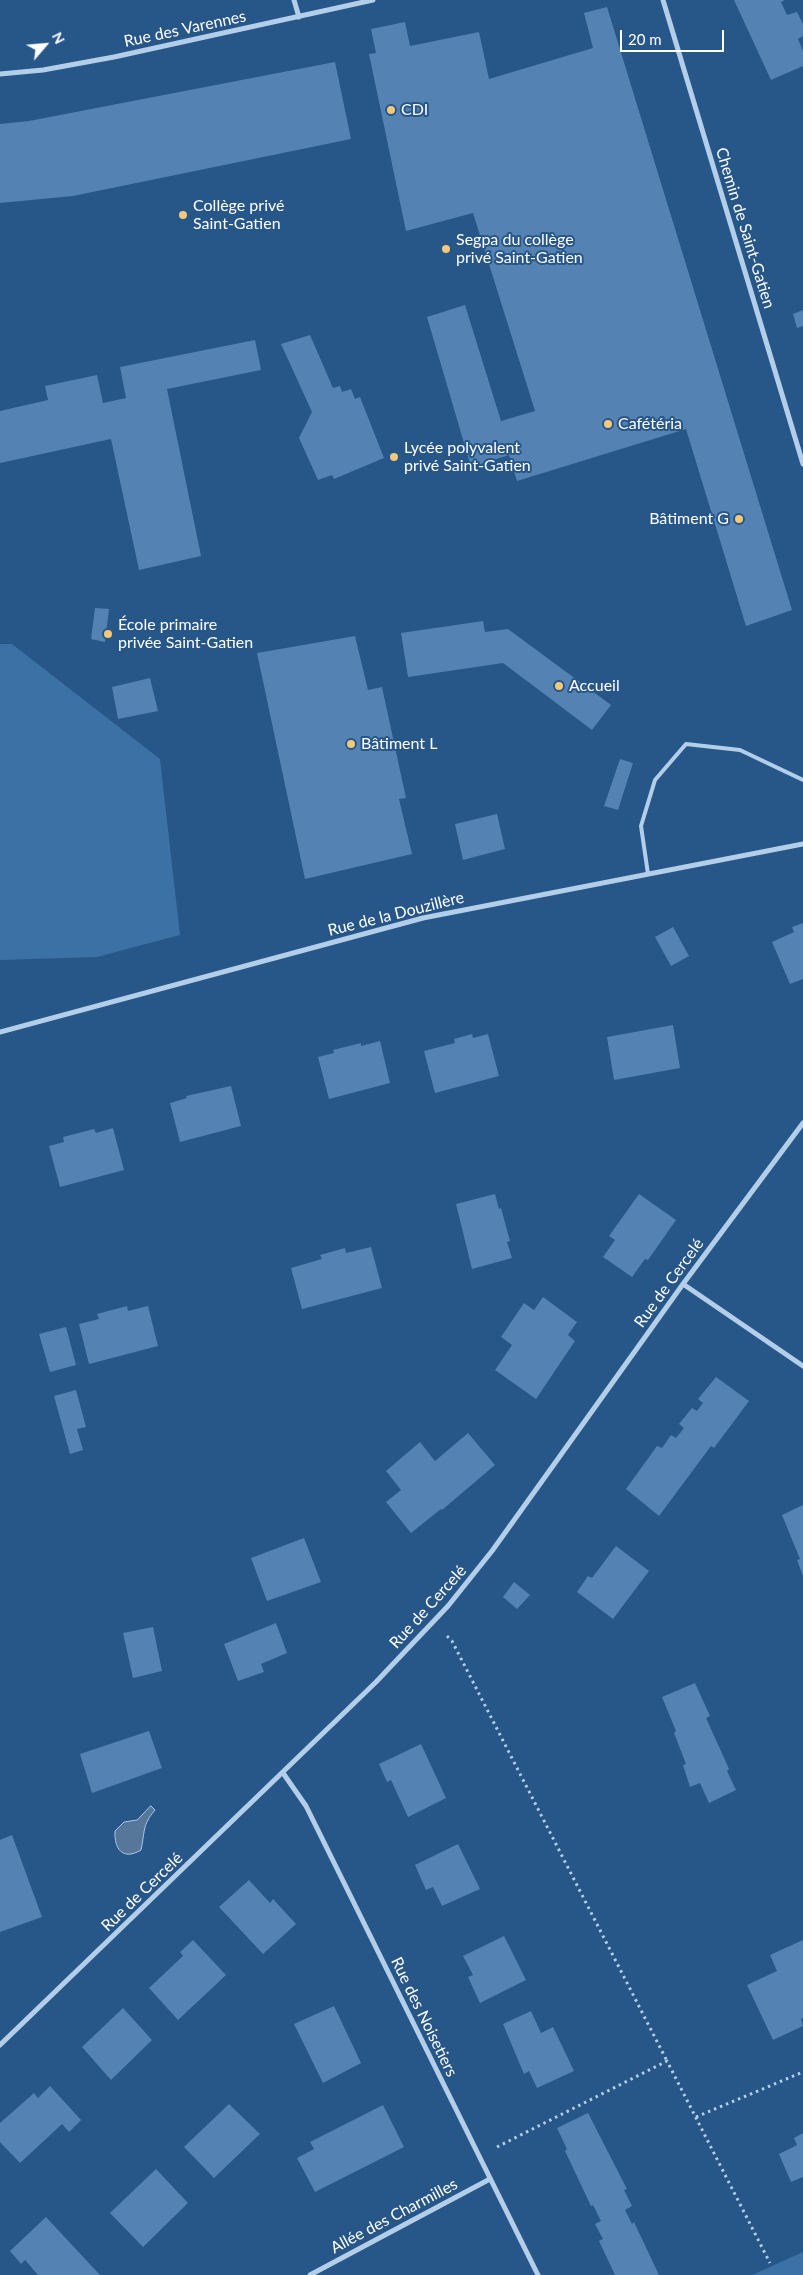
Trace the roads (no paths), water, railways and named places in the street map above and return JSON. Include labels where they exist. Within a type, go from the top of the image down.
[{"type":"street","points":[[294,0],[299,17]]},
{"type":"street","name":"Rue des Varennes","points":[[0,74],[43,70],[373,0]]},
{"type":"street","name":"Chemin de Saint-Gatien","points":[[663,0],[803,464]]},
{"type":"street","name":"Rue de la Douzillère","points":[[0,1032],[422,918],[803,844]]},
{"type":"street","name":"Rue de Cercelé","points":[[0,2045],[283,1773],[376,1682],[433,1622],[492,1551],[683,1284],[803,1123]]},
{"type":"street","points":[[683,1284],[803,1366]]},
{"type":"street","name":"Rue des Noisetiers","points":[[283,1773],[306,1806],[538,2275]]},
{"type":"street","name":"Allée des Charmilles","points":[[310,2275],[490,2179]]},
{"type":"lane","points":[[648,874],[641,826],[655,780],[686,744],[740,750],[803,780]]},
{"type":"place","name":"CDI","points":[[391,110]]},
{"type":"place","name":"Collège privé Saint-Gatien","points":[[183,215]]},
{"type":"place","name":"Segpa du collège privé Saint-Gatien","points":[[446,249]]},
{"type":"place","name":"Cafétéria","points":[[608,424]]},
{"type":"place","name":"Lycée polyvalent privé Saint-Gatien","points":[[394,457]]},
{"type":"place","name":"Bâtiment G","points":[[739,519]]},
{"type":"place","name":"École primaire privée Saint-Gatien","points":[[108,634]]},
{"type":"place","name":"Accueil","points":[[559,686]]},
{"type":"place","name":"Bâtiment L","points":[[351,744]]}]
